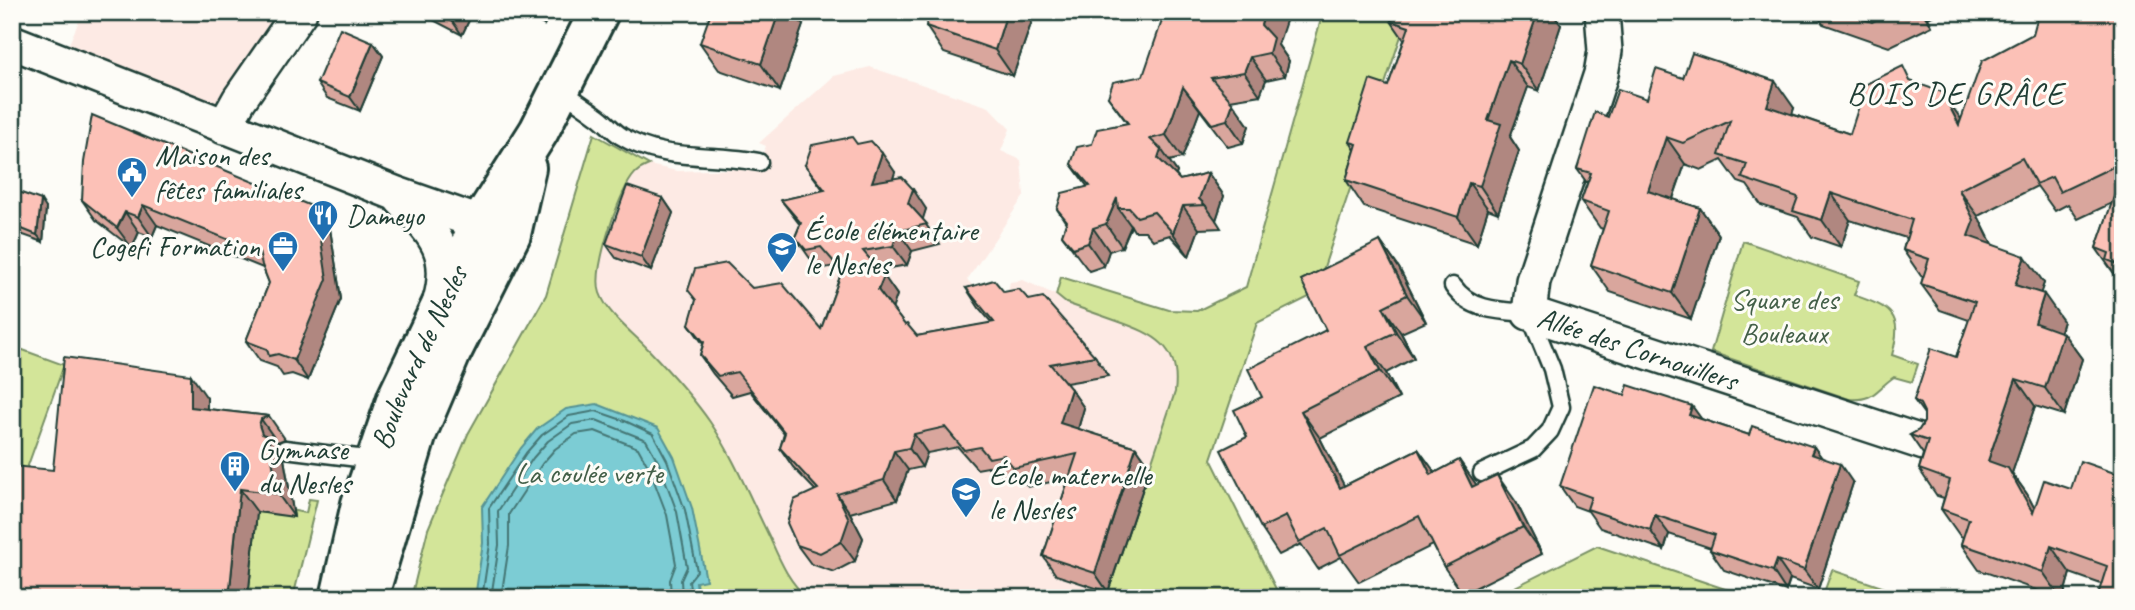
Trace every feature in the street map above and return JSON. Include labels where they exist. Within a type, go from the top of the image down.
[{"type":"street","points":[[224,127],[239,100],[300,12]]},
{"type":"street","name":"Boulevard de Nesles","points":[[368,598],[417,433],[451,353],[496,229],[538,133],[599,12]]},
{"type":"street","name":"Allée des Cornouillers","points":[[1602,12],[1605,51],[1601,74],[1533,281],[1528,313],[1924,443]]},
{"type":"street","points":[[12,42],[397,194],[496,229]]},
{"type":"street","points":[[397,194],[430,230],[444,261],[446,268],[443,289],[436,311]]},
{"type":"street","name":"Boulevard de Nesles","points":[[340,598],[361,504],[397,398],[436,311],[496,229]]},
{"type":"lane","points":[[560,90],[620,136],[635,143],[698,158],[737,157],[759,162]]},
{"type":"lane","points":[[1453,286],[1459,295],[1482,307],[1528,313],[1552,369],[1561,407],[1550,432],[1533,449],[1482,473]]},
{"type":"lane","points":[[285,449],[374,460]]},
{"type":"shaded area","points":[[83,12],[300,12],[224,127],[61,62]]},
{"type":"shaded area","points":[[870,67],[989,107],[1010,129],[1001,151],[1021,160],[1024,196],[967,280],[989,301],[1007,295],[1010,282],[1023,280],[1056,295],[1066,303],[1151,334],[1171,355],[1176,373],[1175,392],[1112,581],[1102,598],[808,598],[789,577],[728,453],[677,381],[611,311],[600,293],[599,263],[630,179],[637,170],[649,165],[677,171],[738,169],[755,172],[766,146],[759,143],[834,76]]},
{"type":"green space","points":[[1323,12],[1409,12],[1315,294],[1257,323],[1211,459],[1277,591],[1296,598],[1102,598],[1112,581],[1175,392],[1176,376],[1169,353],[1153,337],[1066,303],[1056,295],[1061,277],[1169,310],[1197,311],[1246,287]]},
{"type":"green space","name":"La coulée verte","points":[[594,134],[649,165],[632,177],[614,216],[603,251],[600,293],[614,316],[673,375],[719,435],[785,569],[795,585],[808,598],[411,598],[428,529],[468,434],[546,295]]},
{"type":"green space","name":"Square des Bouleaux","points":[[1743,241],[1859,281],[1854,295],[1885,308],[1895,321],[1892,355],[1918,364],[1912,382],[1894,377],[1870,396],[1849,399],[1711,352]]},
{"type":"green space","points":[[12,346],[64,365],[12,510]]},
{"type":"green space","points":[[309,499],[317,500],[293,598],[248,598],[257,512],[283,515],[290,510],[306,513]]},
{"type":"green space","points":[[1597,546],[1752,598],[1493,598]]},
{"type":"green space","points":[[1832,570],[1914,598],[1822,598]]},
{"type":"water","points":[[597,404],[658,428],[674,457],[692,508],[706,580],[696,582],[698,598],[475,598],[483,543],[482,507],[521,448],[537,429],[566,409]]},
{"type":"building","points":[[434,12],[458,12],[453,22]]},
{"type":"building","points":[[711,12],[779,12],[761,64],[700,43]]},
{"type":"building","points":[[930,12],[1007,12],[995,50],[926,26]]},
{"type":"building","points":[[1165,12],[1265,12],[1261,25],[1273,38],[1269,53],[1250,57],[1244,72],[1211,78],[1233,103],[1227,120],[1212,124],[1183,87],[1166,135],[1150,139],[1161,149],[1158,158],[1180,180],[1208,173],[1199,199],[1205,205],[1183,206],[1173,233],[1154,212],[1137,217],[1129,208],[1118,208],[1117,198],[1106,224],[1093,228],[1088,243],[1073,248],[1062,235],[1067,221],[1057,209],[1062,193],[1090,186],[1071,164],[1077,147],[1092,144],[1097,129],[1128,123],[1108,97],[1113,82],[1143,76]]},
{"type":"building","points":[[1393,12],[1538,12],[1520,64],[1509,60],[1488,120],[1501,124],[1480,186],[1469,183],[1458,217],[1346,180],[1357,144],[1350,142],[1370,80],[1388,86],[1409,27],[1391,21]]},
{"type":"building","points":[[1843,12],[1891,12],[1872,22]]},
{"type":"building","points":[[2039,12],[2123,12],[2123,162],[2060,192],[2052,177],[2036,184],[2022,158],[1959,190],[1974,220],[1968,236],[2025,256],[2015,285],[2044,294],[2035,323],[2063,333],[2045,388],[2016,379],[1988,461],[2008,468],[2033,513],[2044,480],[2071,489],[2080,461],[2123,476],[2123,598],[2097,598],[2107,566],[2051,546],[2043,572],[1961,544],[1969,519],[1941,509],[1950,480],[1919,469],[1928,441],[1910,435],[1919,430],[1924,422],[1924,412],[1914,400],[1931,348],[1956,357],[1975,302],[1921,284],[1929,259],[1903,250],[1912,220],[1831,193],[1822,220],[1793,211],[1798,197],[1742,178],[1747,164],[1719,155],[1730,121],[1683,143],[1666,137],[1648,191],[1700,208],[1672,293],[1591,265],[1609,211],[1581,201],[1591,173],[1577,169],[1595,112],[1608,117],[1618,89],[1647,99],[1656,69],[1683,78],[1692,53],[1775,81],[1767,106],[1850,134],[1866,84],[1903,66],[1910,81],[1942,92],[1959,125],[1982,61],[2033,34]]},
{"type":"building","points":[[340,28],[373,42],[350,97],[317,83]]},
{"type":"building","points":[[92,115],[316,208],[327,279],[294,360],[278,354],[269,356],[267,349],[246,341],[269,283],[259,252],[143,205],[138,217],[125,212],[117,228],[82,200],[84,162]]},
{"type":"building","points":[[852,137],[857,144],[871,141],[882,153],[872,182],[902,177],[913,189],[908,203],[927,224],[898,231],[893,246],[863,251],[884,276],[878,290],[917,336],[994,322],[966,288],[994,280],[1004,292],[1019,289],[1029,300],[1043,297],[1095,356],[1050,364],[1071,389],[1060,423],[1136,447],[1095,573],[1043,556],[1077,454],[1014,468],[1004,455],[989,458],[980,447],[964,450],[945,427],[914,434],[909,448],[894,451],[884,480],[837,494],[849,519],[841,542],[820,553],[797,545],[787,523],[794,500],[818,489],[780,448],[785,433],[737,372],[718,376],[700,355],[704,342],[689,324],[696,300],[688,290],[695,269],[727,263],[752,288],[782,283],[821,329],[842,271],[821,247],[806,250],[795,237],[801,223],[781,200],[825,190],[805,165],[812,145]]},
{"type":"building","points":[[2123,171],[2123,266],[2107,260],[2109,253],[2096,248]]},
{"type":"building","points":[[627,186],[663,198],[641,257],[606,244]]},
{"type":"building","points":[[13,190],[41,200],[37,235],[12,225]]},
{"type":"building","points":[[1380,241],[1407,295],[1383,307],[1396,332],[1367,346],[1380,371],[1301,411],[1340,488],[1418,449],[1431,475],[1459,460],[1472,487],[1497,475],[1523,527],[1444,567],[1419,516],[1340,555],[1327,528],[1299,542],[1286,516],[1261,528],[1221,450],[1247,437],[1234,410],[1262,397],[1248,369],[1326,330],[1301,280]]},
{"type":"building","name":"Gymnase du Nesles","points":[[64,357],[191,375],[191,407],[269,416],[261,419],[259,425],[262,434],[268,436],[278,494],[240,489],[229,598],[12,598],[13,466],[53,470]]},
{"type":"building","points":[[1594,385],[1625,395],[1628,385],[1692,406],[1689,415],[1749,435],[1752,426],[1814,447],[1811,454],[1840,464],[1804,570],[1777,560],[1773,571],[1710,550],[1715,535],[1655,515],[1650,530],[1587,509],[1591,497],[1560,486]]},
{"type":"place","name":"Maison des fêtes familiales","points":[[132,199]]},
{"type":"place","name":"Dameyo","points":[[323,242]]},
{"type":"place","name":"Cogefi Formation","points":[[283,273]]},
{"type":"place","name":"École élémentaire le Nesles","points":[[782,274]]},
{"type":"place","name":"Gymnase du Nesles","points":[[235,493]]},
{"type":"place","name":"École maternelle le Nesles","points":[[966,519]]},
{"type":"district","name":"BOIS DE GRÂCE","points":[[1956,93]]}]
